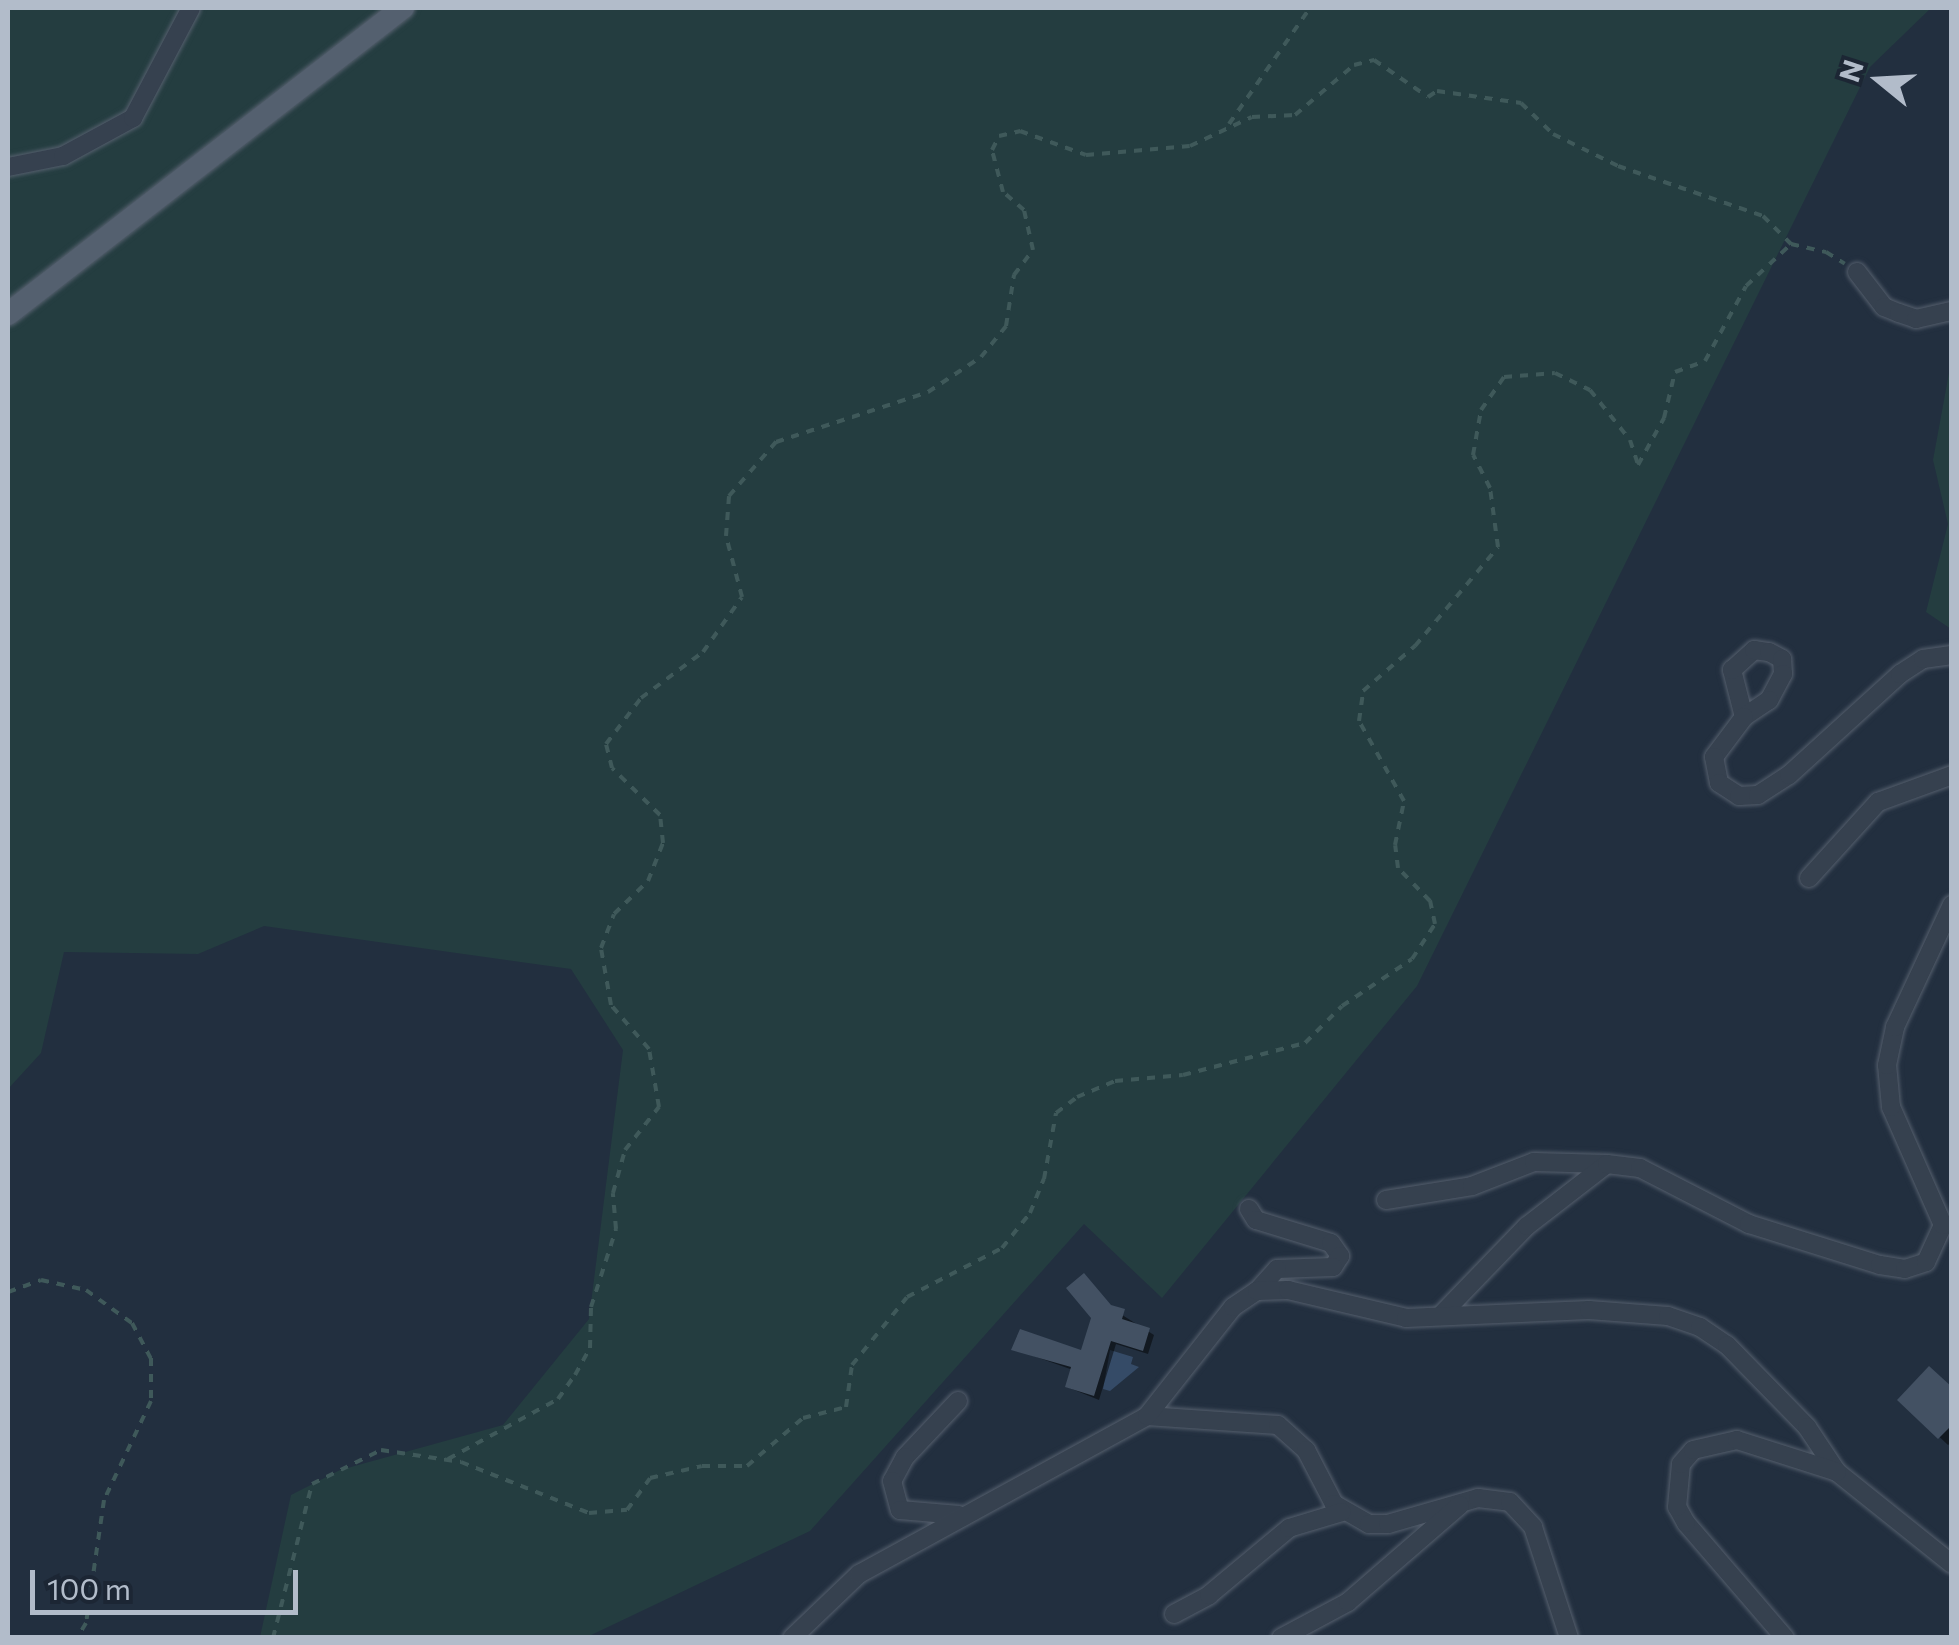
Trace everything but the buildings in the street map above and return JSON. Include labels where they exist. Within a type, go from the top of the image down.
[{"type":"main road","points":[[8,314],[402,8]]},
{"type":"street","points":[[8,167],[63,156],[133,118],[191,8]]},
{"type":"street","points":[[1857,272],[1884,306],[1899,313],[1916,319],[1952,312]]},
{"type":"street","points":[[1744,717],[1714,757],[1719,783],[1738,796],[1758,795],[1789,775],[1900,674],[1924,659],[1952,654]]},
{"type":"street","points":[[1809,878],[1878,802],[1952,775]]},
{"type":"street","points":[[1386,1200],[1472,1186],[1534,1162],[1608,1164],[1640,1168],[1749,1224],[1880,1265],[1905,1269],[1926,1262],[1943,1224],[1891,1107],[1886,1065],[1894,1028],[1952,905]]},
{"type":"street","points":[[1440,1316],[1527,1226],[1608,1164]]},
{"type":"street","points":[[792,1638],[859,1574],[960,1515],[1147,1416],[1233,1307],[1277,1270],[1334,1267],[1340,1256],[1331,1243],[1256,1220],[1250,1208]]},
{"type":"street","points":[[1257,1290],[1288,1290],[1406,1318],[1588,1310],[1668,1316],[1700,1327],[1727,1345],[1806,1427],[1837,1472],[1952,1564]]},
{"type":"street","points":[[958,1401],[905,1457],[892,1481],[900,1510],[960,1515]]},
{"type":"street","points":[[1147,1416],[1278,1425],[1306,1450],[1342,1512]]},
{"type":"street","points":[[1785,1638],[1686,1524],[1677,1508],[1681,1464],[1693,1450],[1737,1440],[1837,1472]]},
{"type":"street","points":[[1174,1614],[1209,1595],[1289,1528],[1342,1512],[1388,1524],[1493,1496],[1523,1513],[1569,1638]]},
{"type":"street","points":[[1280,1638],[1348,1602],[1461,1505]]},
{"type":"path","points":[[1226,126],[1310,8]]},
{"type":"path","points":[[446,1460],[558,1400],[590,1348],[591,1307],[616,1228],[617,1178],[626,1150],[658,1107],[650,1049],[611,1004],[601,948],[614,914],[648,881],[663,843],[660,815],[612,768],[606,744],[641,698],[703,652],[742,597],[726,536],[729,496],[776,442],[928,392],[981,356],[1006,326],[1014,275],[1033,250],[1024,210],[1003,192],[992,150],[999,136],[1020,131],[1086,155],[1148,153],[1190,146],[1226,126],[1295,115],[1354,64],[1374,60],[1428,97],[1437,91],[1520,103],[1554,134],[1618,166],[1763,216],[1791,244],[1826,252],[1857,272]]},
{"type":"path","points":[[272,1638],[312,1484],[381,1450],[446,1460],[588,1513],[627,1510],[650,1478],[702,1466],[747,1466],[803,1418],[846,1407],[852,1366],[907,1296],[1002,1248],[1030,1212],[1044,1179],[1056,1114],[1077,1097],[1115,1081],[1183,1075],[1304,1043],[1342,1006],[1412,958],[1435,924],[1430,901],[1398,868],[1395,845],[1404,801],[1359,720],[1363,691],[1415,646],[1498,547],[1490,488],[1473,455],[1481,410],[1504,376],[1554,373],[1590,390],[1630,440],[1638,465],[1664,418],[1675,372],[1705,361],[1746,286],[1791,244]]},
{"type":"path","points":[[8,1292],[41,1280],[86,1290],[132,1323],[151,1358],[151,1401],[104,1500],[86,1623],[77,1638]]},
{"type":"green space","points":[[8,8],[1931,8],[1870,67],[1417,986],[1162,1298],[1084,1224],[810,1531],[587,1637],[260,1637],[291,1495],[340,1470],[503,1425],[589,1319],[623,1050],[571,969],[264,926],[198,954],[64,952],[41,1053],[8,1089]]},
{"type":"green space","points":[[1951,362],[1951,629],[1926,612],[1948,524],[1933,460]]},
{"type":"water","points":[[1110,1350],[1133,1357],[1131,1364],[1139,1367],[1110,1391],[1103,1389]]}]
